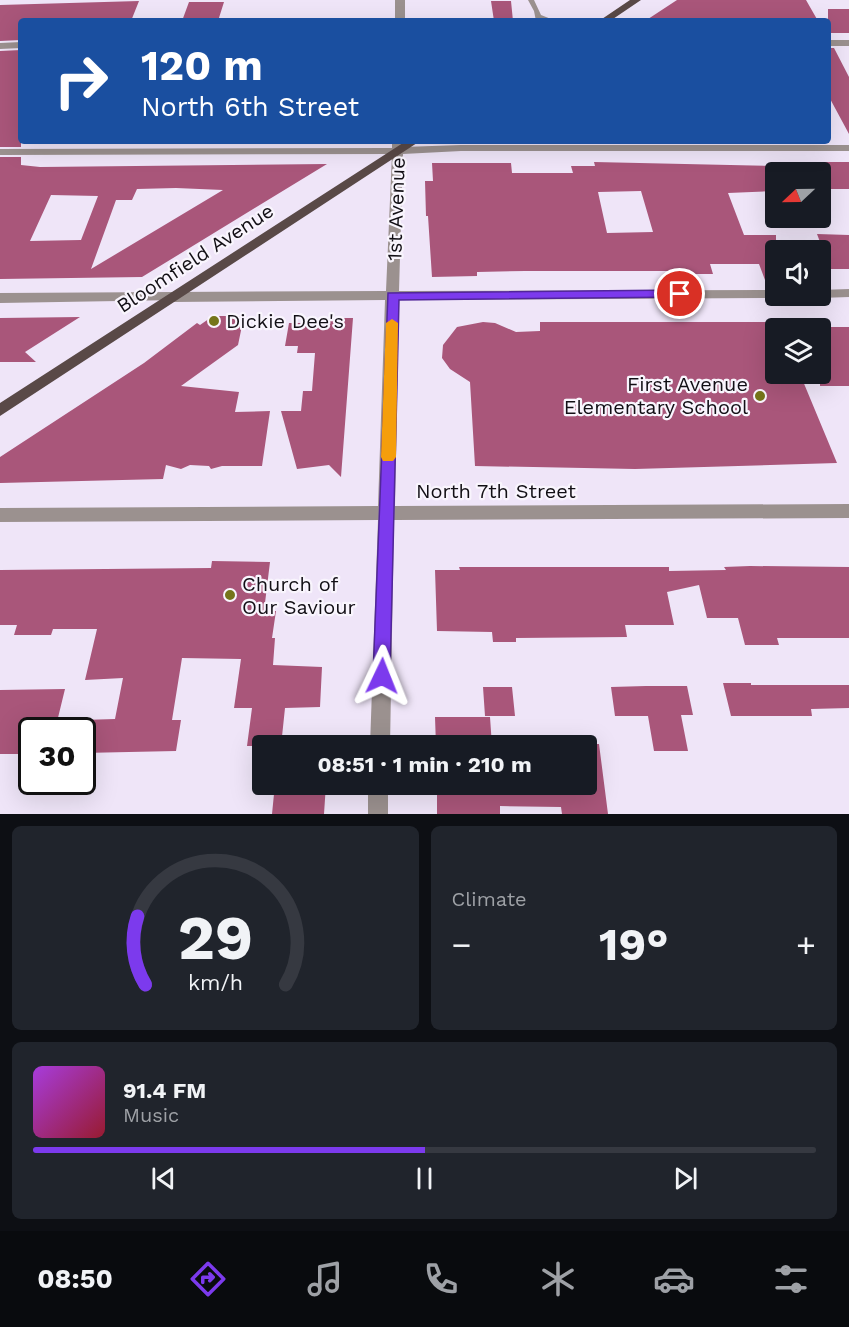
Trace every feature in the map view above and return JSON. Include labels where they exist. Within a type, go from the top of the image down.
[{"type":"main road","points":[[609,18],[636,0]]},
{"type":"main road","name":"Bloomfield Avenue","points":[[0,410],[398,146]]},
{"type":"street","points":[[400,0],[400,18]]},
{"type":"street","points":[[831,43],[849,43]]},
{"type":"street","points":[[0,45],[18,45]]},
{"type":"street","points":[[0,152],[398,146],[849,148]]},
{"type":"street","name":"1st Avenue","points":[[380,735],[398,146]]},
{"type":"street","points":[[831,294],[849,293]]},
{"type":"street","points":[[0,298],[765,294]]},
{"type":"street","name":"North 7th Street","points":[[0,515],[849,511]]},
{"type":"street","points":[[378,795],[378,814]]},
{"type":"lane","points":[[531,0],[539,18]]},
{"type":"building","points":[[677,0],[806,0],[816,18],[650,18]]},
{"type":"building","points":[[139,1],[132,18],[18,18],[18,40],[0,41],[0,5]]},
{"type":"building","points":[[491,1],[511,1],[513,18],[494,18]]},
{"type":"building","points":[[189,2],[224,2],[219,18],[183,18]]},
{"type":"building","points":[[828,9],[849,9],[849,33],[831,33],[831,18],[828,18]]},
{"type":"building","points":[[831,48],[834,48],[849,77],[849,134],[831,101]]},
{"type":"building","points":[[18,50],[18,144],[21,144],[21,147],[0,147],[0,51]]},
{"type":"building","points":[[0,157],[21,157],[21,165],[40,167],[327,164],[142,277],[0,279]],"holes":[[[137,189],[223,190],[91,269],[116,200],[132,200]],[[51,195],[98,196],[81,240],[30,241]]]},
{"type":"building","points":[[594,162],[765,166],[765,191],[728,193],[744,235],[776,235],[776,240],[765,240],[765,280],[759,264],[710,264],[713,274],[690,274],[689,271],[525,271],[477,272],[477,276],[432,277],[425,181],[433,181],[432,163],[511,163],[512,173],[573,173],[571,166],[595,166]],"holes":[[[641,191],[653,232],[607,233],[598,192]]]},
{"type":"building","points":[[831,162],[849,162],[849,189],[831,189]]},
{"type":"building","points":[[817,234],[849,235],[849,269],[831,269],[831,240],[819,240]]},
{"type":"building","points":[[213,316],[244,316],[238,345],[181,386],[239,392],[235,412],[270,411],[262,466],[222,466],[211,469],[209,466],[190,465],[181,469],[166,465],[163,479],[0,483],[0,457],[144,363],[197,323],[200,325]]},
{"type":"building","points":[[80,317],[25,352],[36,362],[0,362],[0,318]]},
{"type":"building","points":[[326,318],[353,318],[341,477],[329,465],[297,469],[281,411],[301,411],[303,391],[312,391],[315,353],[297,353],[298,346],[285,346],[289,323],[324,323]]},
{"type":"building","name":"First Avenue Elementary School","points":[[483,322],[495,323],[516,332],[540,331],[540,322],[765,322],[765,384],[804,384],[837,463],[635,469],[475,466],[470,382],[450,369],[442,358],[443,345],[457,327]]},
{"type":"building","points":[[831,327],[849,327],[849,386],[820,386],[820,384],[831,384]]},
{"type":"building","points":[[212,561],[270,562],[264,611],[276,611],[272,638],[275,638],[273,665],[322,667],[320,707],[285,708],[282,735],[252,735],[252,746],[247,746],[252,708],[234,708],[241,659],[182,658],[172,720],[181,720],[176,751],[96,753],[96,720],[115,719],[123,678],[85,680],[97,629],[53,629],[51,635],[14,635],[17,625],[0,625],[0,570],[211,568]]},
{"type":"building","points":[[459,567],[669,567],[669,571],[726,570],[724,567],[849,567],[849,638],[777,638],[779,645],[745,645],[738,618],[707,618],[699,585],[667,592],[674,625],[625,625],[627,637],[516,638],[516,642],[493,642],[492,632],[437,631],[435,570],[460,570]]},
{"type":"building","points":[[723,683],[849,685],[849,708],[811,709],[812,716],[731,716]]},
{"type":"building","points":[[687,686],[693,715],[681,715],[688,751],[654,751],[648,716],[615,716],[611,687]]},
{"type":"building","points":[[483,687],[512,687],[515,716],[485,716]]},
{"type":"building","points":[[65,689],[58,717],[18,717],[18,754],[0,754],[0,690]]},
{"type":"building","points":[[435,717],[490,717],[491,735],[436,735]]},
{"type":"building","points":[[597,744],[599,744],[608,814],[562,814],[561,807],[500,806],[500,814],[437,814],[437,795],[597,795]]},
{"type":"building","points":[[274,795],[325,795],[324,814],[272,814]]},
{"type":"slow traffic","points":[[388,457],[392,323]]},
{"type":"place","name":"Dickie Dee's","points":[[214,321]]},
{"type":"place","name":"First Avenue Elementary School","points":[[760,396]]},
{"type":"place","name":"Church of Our Saviour","points":[[230,595]]},
{"type":"route","points":[[382,676],[393,296],[680,294]]}]
